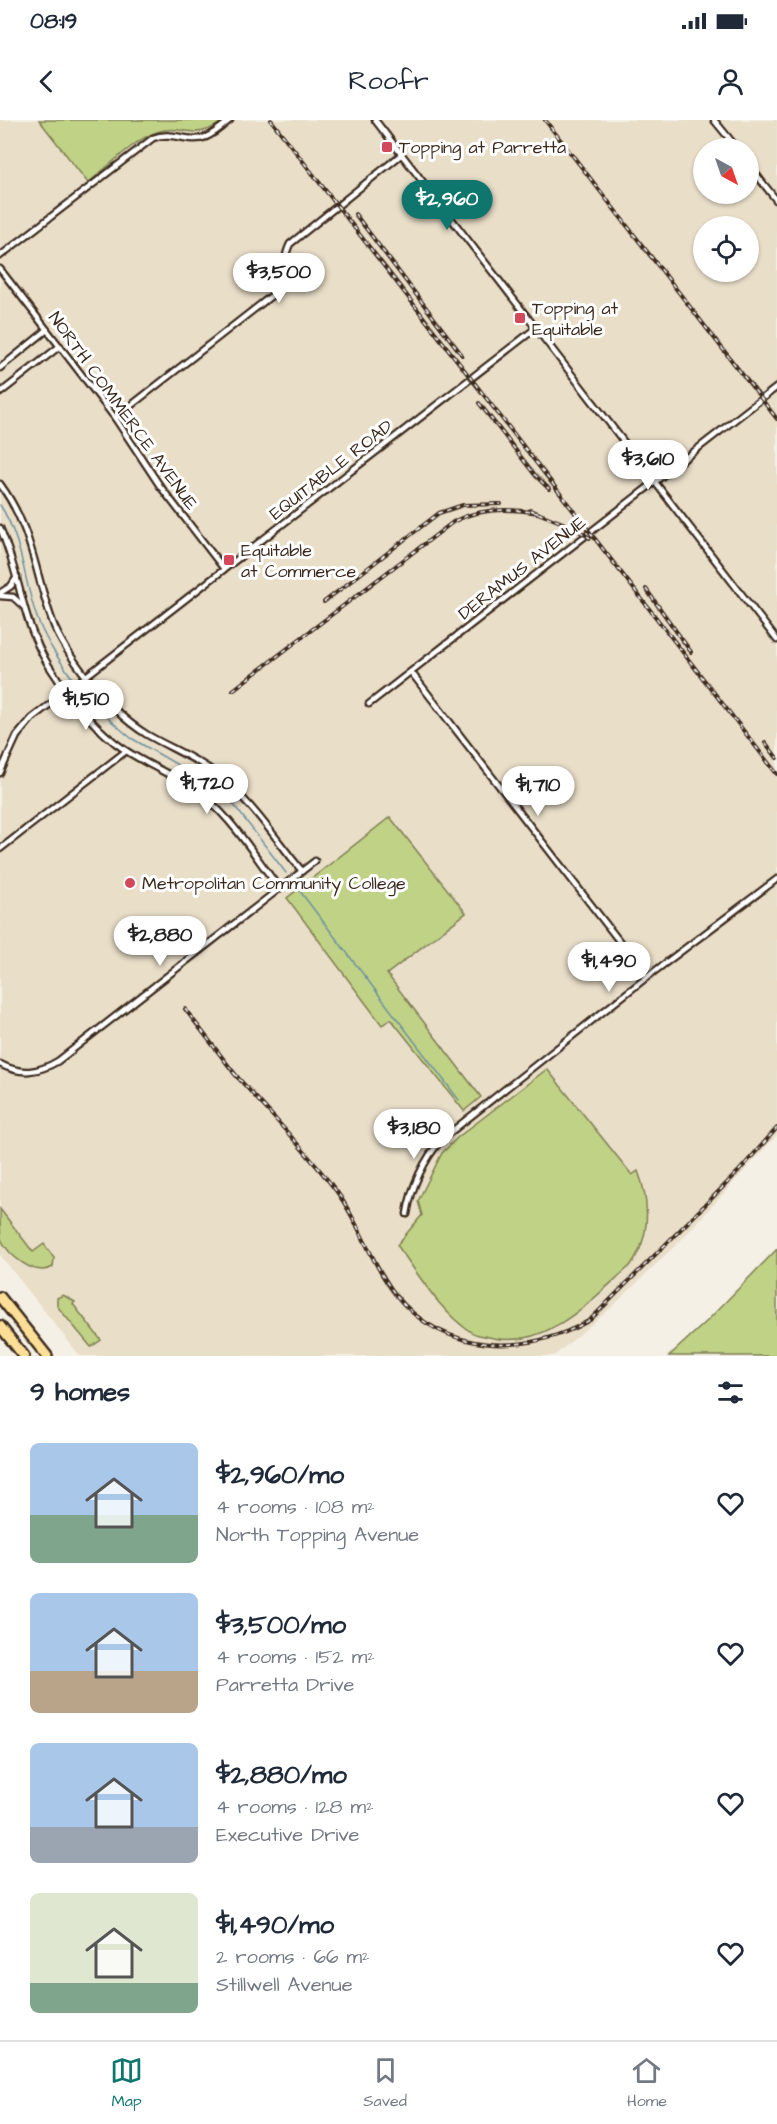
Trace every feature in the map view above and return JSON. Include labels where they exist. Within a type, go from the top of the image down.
[{"type":"highway","points":[[0,1297],[47,1356]]},
{"type":"highway","points":[[0,1326],[24,1356]]},
{"type":"street","points":[[0,256],[153,138],[169,134],[195,139],[204,138],[230,120]]},
{"type":"street","points":[[375,120],[777,639]]},
{"type":"street","points":[[714,120],[729,138]]},
{"type":"street","points":[[115,418],[275,293],[283,281],[284,259],[290,244],[402,154]]},
{"type":"street","points":[[759,178],[777,201]]},
{"type":"street","name":"NORTH COMMERCE AVENUE","points":[[0,269],[115,418],[160,486],[224,569]]},
{"type":"street","name":"EQUITABLE ROAD","points":[[0,774],[23,727],[536,328]]},
{"type":"street","points":[[0,368],[47,330]]},
{"type":"street","points":[[0,393],[60,346]]},
{"type":"street","name":"DERAMUS AVENUE","points":[[369,704],[777,387]]},
{"type":"street","points":[[0,484],[26,529],[54,626],[69,653],[86,676],[108,704],[130,723],[230,784],[302,871]]},
{"type":"street","points":[[0,528],[35,642],[67,691],[97,727],[126,751],[186,783],[208,800],[226,819],[279,888]]},
{"type":"street","points":[[0,594],[11,586],[16,577]]},
{"type":"street","points":[[0,594],[12,597],[24,607]]},
{"type":"street","points":[[411,672],[647,977]]},
{"type":"street","points":[[0,849],[126,751]]},
{"type":"street","points":[[0,1064],[11,1070],[29,1072],[44,1069],[58,1061],[315,861]]},
{"type":"street","points":[[407,1214],[409,1203],[427,1159],[442,1139],[647,977],[777,879]]},
{"type":"shaded area","points":[[0,120],[777,120],[777,1135],[683,1238],[611,1308],[554,1356],[80,1356],[0,1255]]},
{"type":"green space","points":[[39,120],[224,120],[204,131],[167,130],[148,136],[131,147],[88,183]]},
{"type":"green space","points":[[390,817],[466,913],[387,974],[481,1097],[464,1111],[391,1019],[382,1025],[287,898]]},
{"type":"green space","points":[[547,1069],[632,1175],[638,1171],[646,1207],[642,1244],[630,1266],[584,1306],[550,1329],[532,1336],[513,1339],[479,1335],[471,1332],[449,1314],[397,1245],[422,1215],[418,1201],[442,1153],[458,1137]]},
{"type":"green space","points":[[0,1209],[33,1252],[44,1244],[54,1258],[53,1267],[38,1270],[23,1263],[10,1252],[1,1239]]},
{"type":"green space","points":[[777,1249],[777,1356],[669,1356],[706,1322]]},
{"type":"green space","points":[[63,1295],[75,1302],[73,1304],[101,1340],[91,1347],[57,1306],[57,1298]]},
{"type":"waterway","points":[[0,505],[14,534],[40,625],[50,646],[72,678]]},
{"type":"waterway","points":[[82,691],[131,738],[188,771],[234,805],[286,873]]},
{"type":"waterway","points":[[296,886],[459,1100]]},
{"type":"railway","points":[[271,120],[777,774]]},
{"type":"railway","points":[[545,120],[777,419]]},
{"type":"railway","points":[[355,214],[462,355]]},
{"type":"railway","points":[[479,403],[535,475],[549,489]]},
{"type":"railway","points":[[324,602],[439,513],[463,505],[501,504]]},
{"type":"railway","points":[[233,690],[453,522],[473,514],[494,510],[538,513]]},
{"type":"railway","points":[[530,510],[573,527],[590,538]]},
{"type":"railway","points":[[646,589],[691,652]]},
{"type":"railway","points":[[765,742],[777,758]]},
{"type":"railway","points":[[185,1009],[238,1078]]},
{"type":"railway","points":[[233,1072],[337,1192],[395,1294],[415,1314],[437,1329],[462,1339],[488,1344],[514,1344],[541,1340],[566,1332],[590,1320],[738,1172],[777,1128]]},
{"type":"place","name":"Topping at Parretta","points":[[387,147]]},
{"type":"place","name":"Topping at Equitable","points":[[520,318]]},
{"type":"place","name":"Equitable at Commerce","points":[[229,560]]},
{"type":"place","name":"Metropolitan Community College","points":[[130,883]]}]
